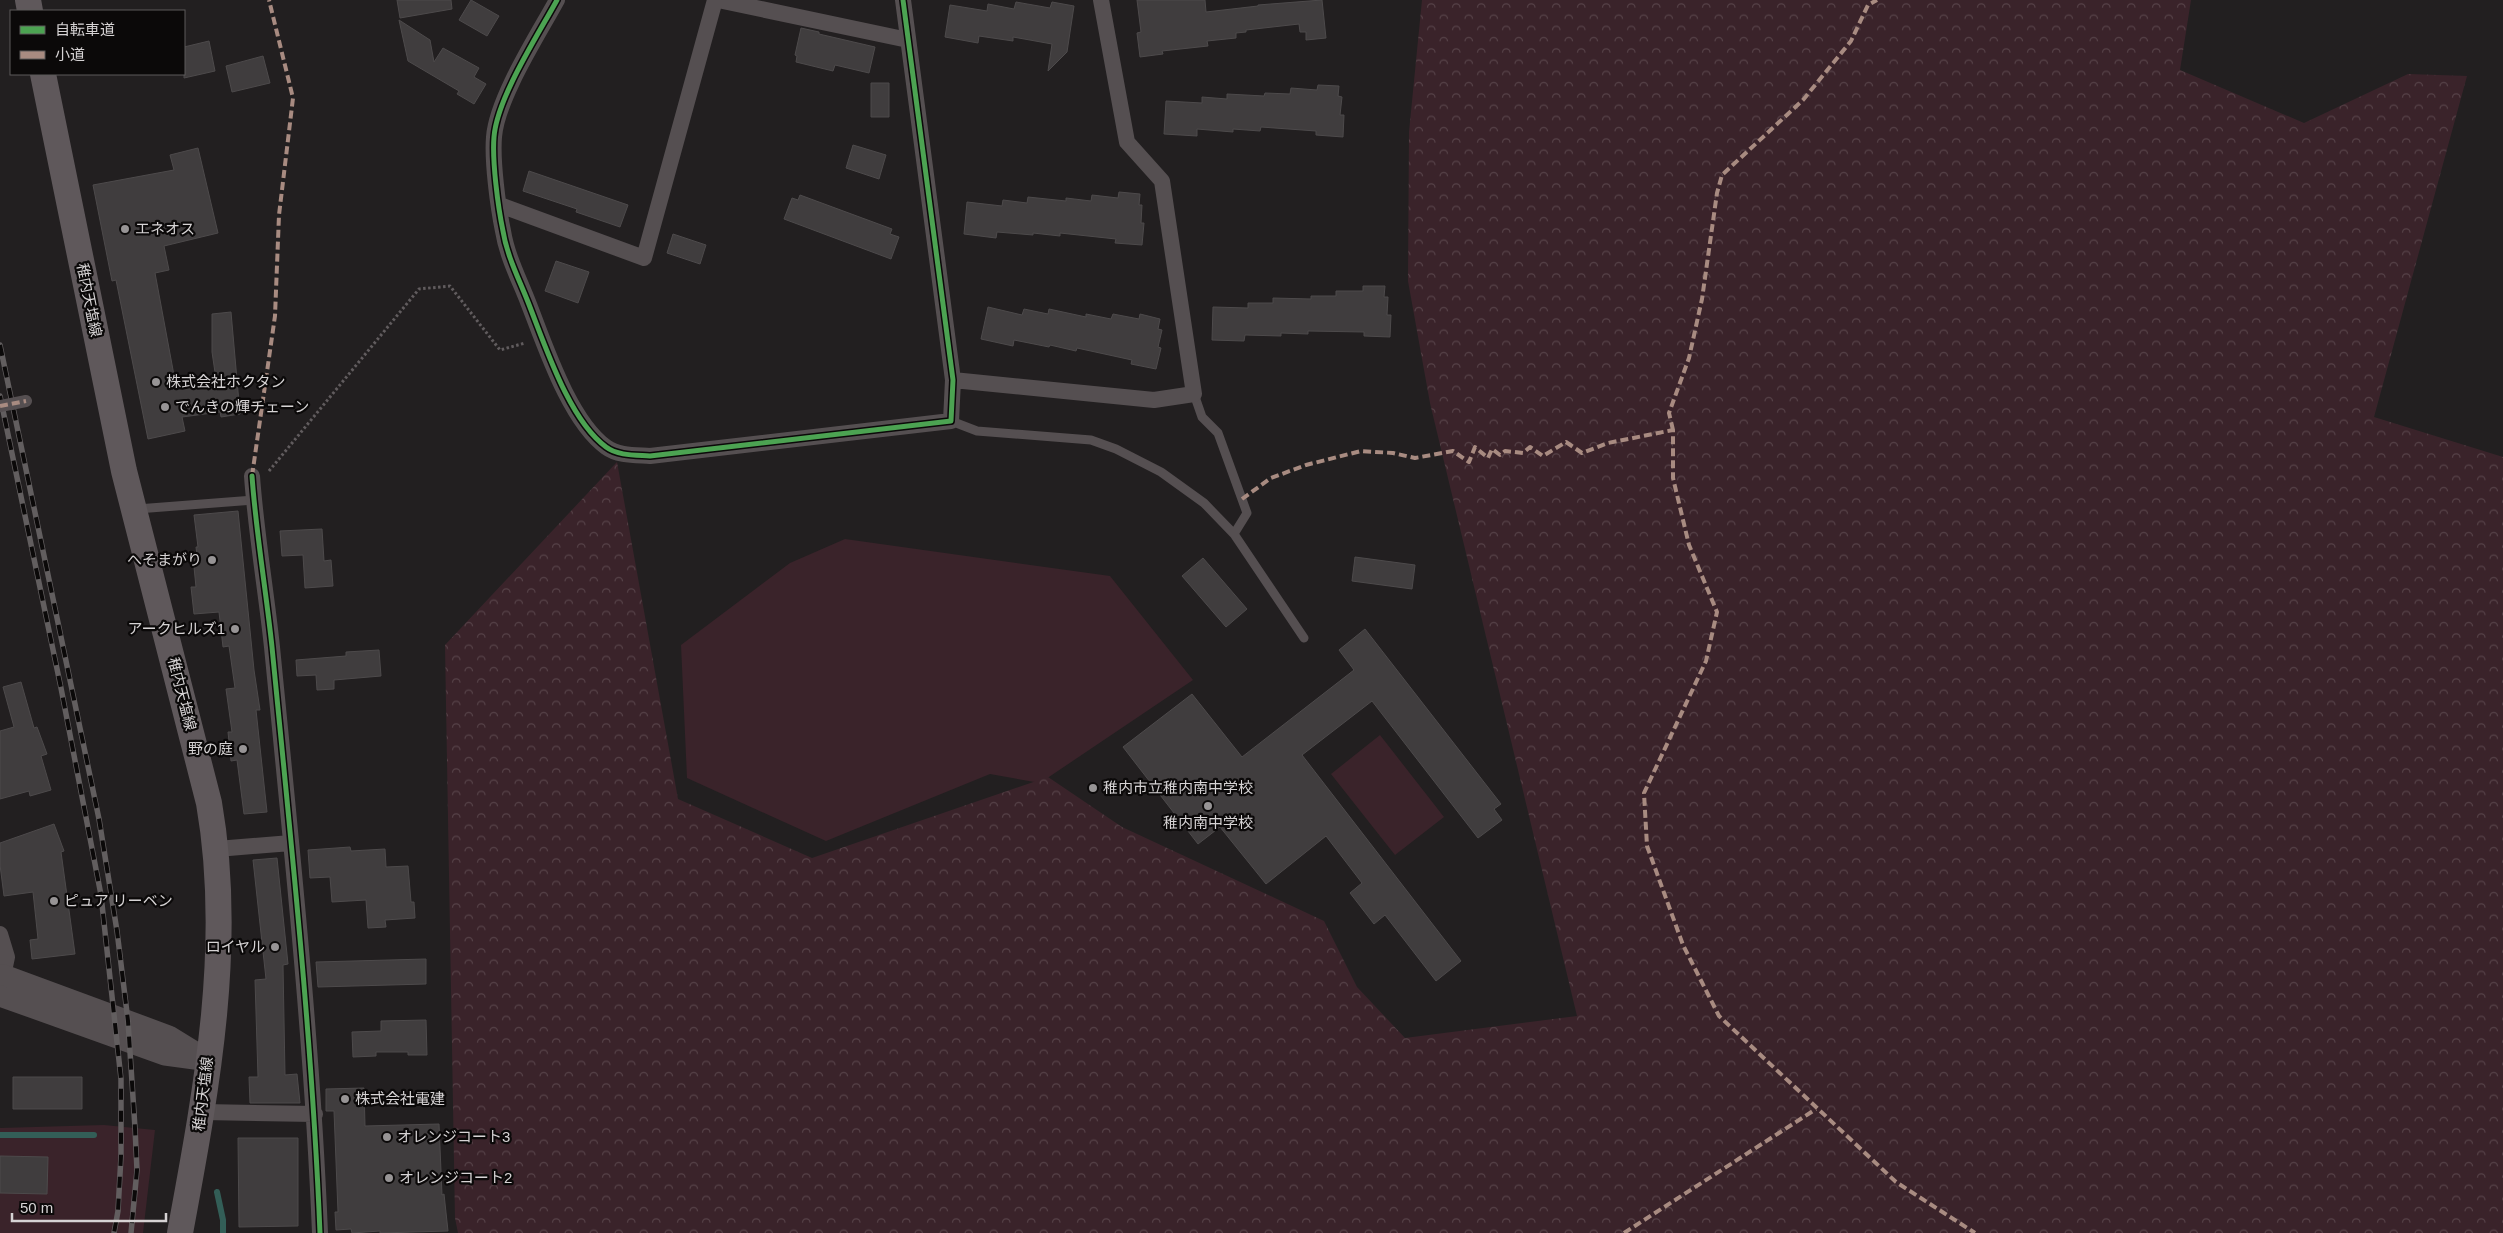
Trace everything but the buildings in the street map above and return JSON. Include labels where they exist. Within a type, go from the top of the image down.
[{"type":"main road","name":"稚内天塩線","points":[[43,75],[124,471],[209,804],[217,849],[219,958],[203,1112],[180,1233]]},
{"type":"street","points":[[557,0],[503,101],[494,136],[502,230],[510,256],[542,338],[571,404],[586,427],[607,448],[627,455],[650,456],[951,421],[953,380],[903,0]]},
{"type":"street","points":[[500,205],[644,258],[716,0],[908,40]]},
{"type":"street","points":[[953,380],[1154,400],[1194,394],[1162,181],[1127,142],[1101,0]]},
{"type":"street","points":[[0,406],[26,401]]},
{"type":"street","points":[[253,489],[272,644],[291,843],[315,1114],[320,1233]]},
{"type":"street","points":[[217,849],[291,843]]},
{"type":"street","points":[[0,934],[7,957],[2,979],[169,1036],[208,1060]]},
{"type":"street","points":[[0,996],[165,1055],[208,1060]]},
{"type":"street","points":[[203,1112],[315,1114]]},
{"type":"lane","points":[[1194,394],[1202,416],[1218,433],[1247,513],[1234,534]]},
{"type":"lane","points":[[951,421],[977,431],[1090,440],[1116,449],[1161,472],[1204,503],[1234,534],[1304,638]]},
{"type":"lane","points":[[134,509],[253,489]]},
{"type":"path","points":[[253,489],[419,288],[450,286],[500,350],[542,338]]},
{"type":"green space","points":[[1422,0],[2191,0],[2180,70],[2304,123],[2408,74],[2467,76],[2374,417],[2503,457],[2503,1233],[458,1233],[455,1218],[445,645],[617,462],[678,799],[812,858],[1048,777],[1122,827],[1324,921],[1357,987],[1405,1038],[1577,1016],[1430,403],[1408,281],[1409,132]]},
{"type":"green space","points":[[845,539],[1110,576],[1193,680],[1040,783],[990,774],[826,841],[687,778],[681,645],[790,563]]},
{"type":"green space","points":[[1380,735],[1444,817],[1395,855],[1331,774]]},
{"type":"green space","points":[[104,1125],[155,1130],[143,1233],[0,1233],[0,1128]]},
{"type":"waterway","points":[[0,1135],[94,1135]]},
{"type":"waterway","points":[[217,1192],[223,1220],[223,1233]]},
{"type":"railway","points":[[0,345],[99,819],[117,931],[128,1021],[137,1170],[131,1233]]},
{"type":"railway","points":[[0,396],[61,688],[101,895],[121,1079],[121,1156],[118,1211],[114,1233]]},
{"type":"marked path","points":[[252,476],[275,316],[279,215],[293,98],[269,0]]},
{"type":"marked path","points":[[1673,430],[1669,413],[1689,358],[1702,299],[1717,193],[1722,175],[1803,100],[1851,41],[1868,5],[1877,0]]},
{"type":"marked path","points":[[0,406],[26,401]]},
{"type":"marked path","points":[[1242,499],[1271,478],[1306,465],[1361,451],[1393,453],[1415,458],[1453,451],[1469,462],[1475,447],[1488,458],[1492,449],[1500,455],[1505,451],[1523,453],[1530,447],[1543,456],[1566,442],[1582,453],[1608,443],[1673,430],[1673,478],[1689,545],[1717,612],[1706,661],[1644,793],[1647,846],[1683,945],[1719,1016],[1896,1182],[1975,1233]]},
{"type":"marked path","points":[[1624,1233],[1816,1109]]},
{"type":"cycle path","points":[[557,0],[510,86],[497,121],[494,137],[495,171],[499,210],[505,240],[550,360],[581,419],[593,435],[611,450],[627,454],[650,456],[951,421],[953,380],[903,0]]},
{"type":"cycle path","points":[[252,476],[272,647],[300,940],[312,1086],[320,1233]]},
{"type":"place","name":"エネオス","points":[[125,229]]},
{"type":"place","name":"株式会社ホクタン","points":[[156,382]]},
{"type":"place","name":"でんきの輝チェーン","points":[[165,407]]},
{"type":"place","name":"へそまがり","points":[[212,560]]},
{"type":"place","name":"アークヒルズ1","points":[[235,629]]},
{"type":"place","name":"野の庭","points":[[243,749]]},
{"type":"place","name":"稚内市立稚内南中学校","points":[[1093,788]]},
{"type":"place","name":"稚内南中学校","points":[[1208,806]]},
{"type":"place","name":"ピュア リーベン","points":[[54,901]]},
{"type":"place","name":"ロイヤル","points":[[275,947]]},
{"type":"place","name":"株式会社電建","points":[[345,1099]]},
{"type":"place","name":"オレンジコート3","points":[[387,1137]]},
{"type":"place","name":"オレンジコート2","points":[[389,1178]]}]
